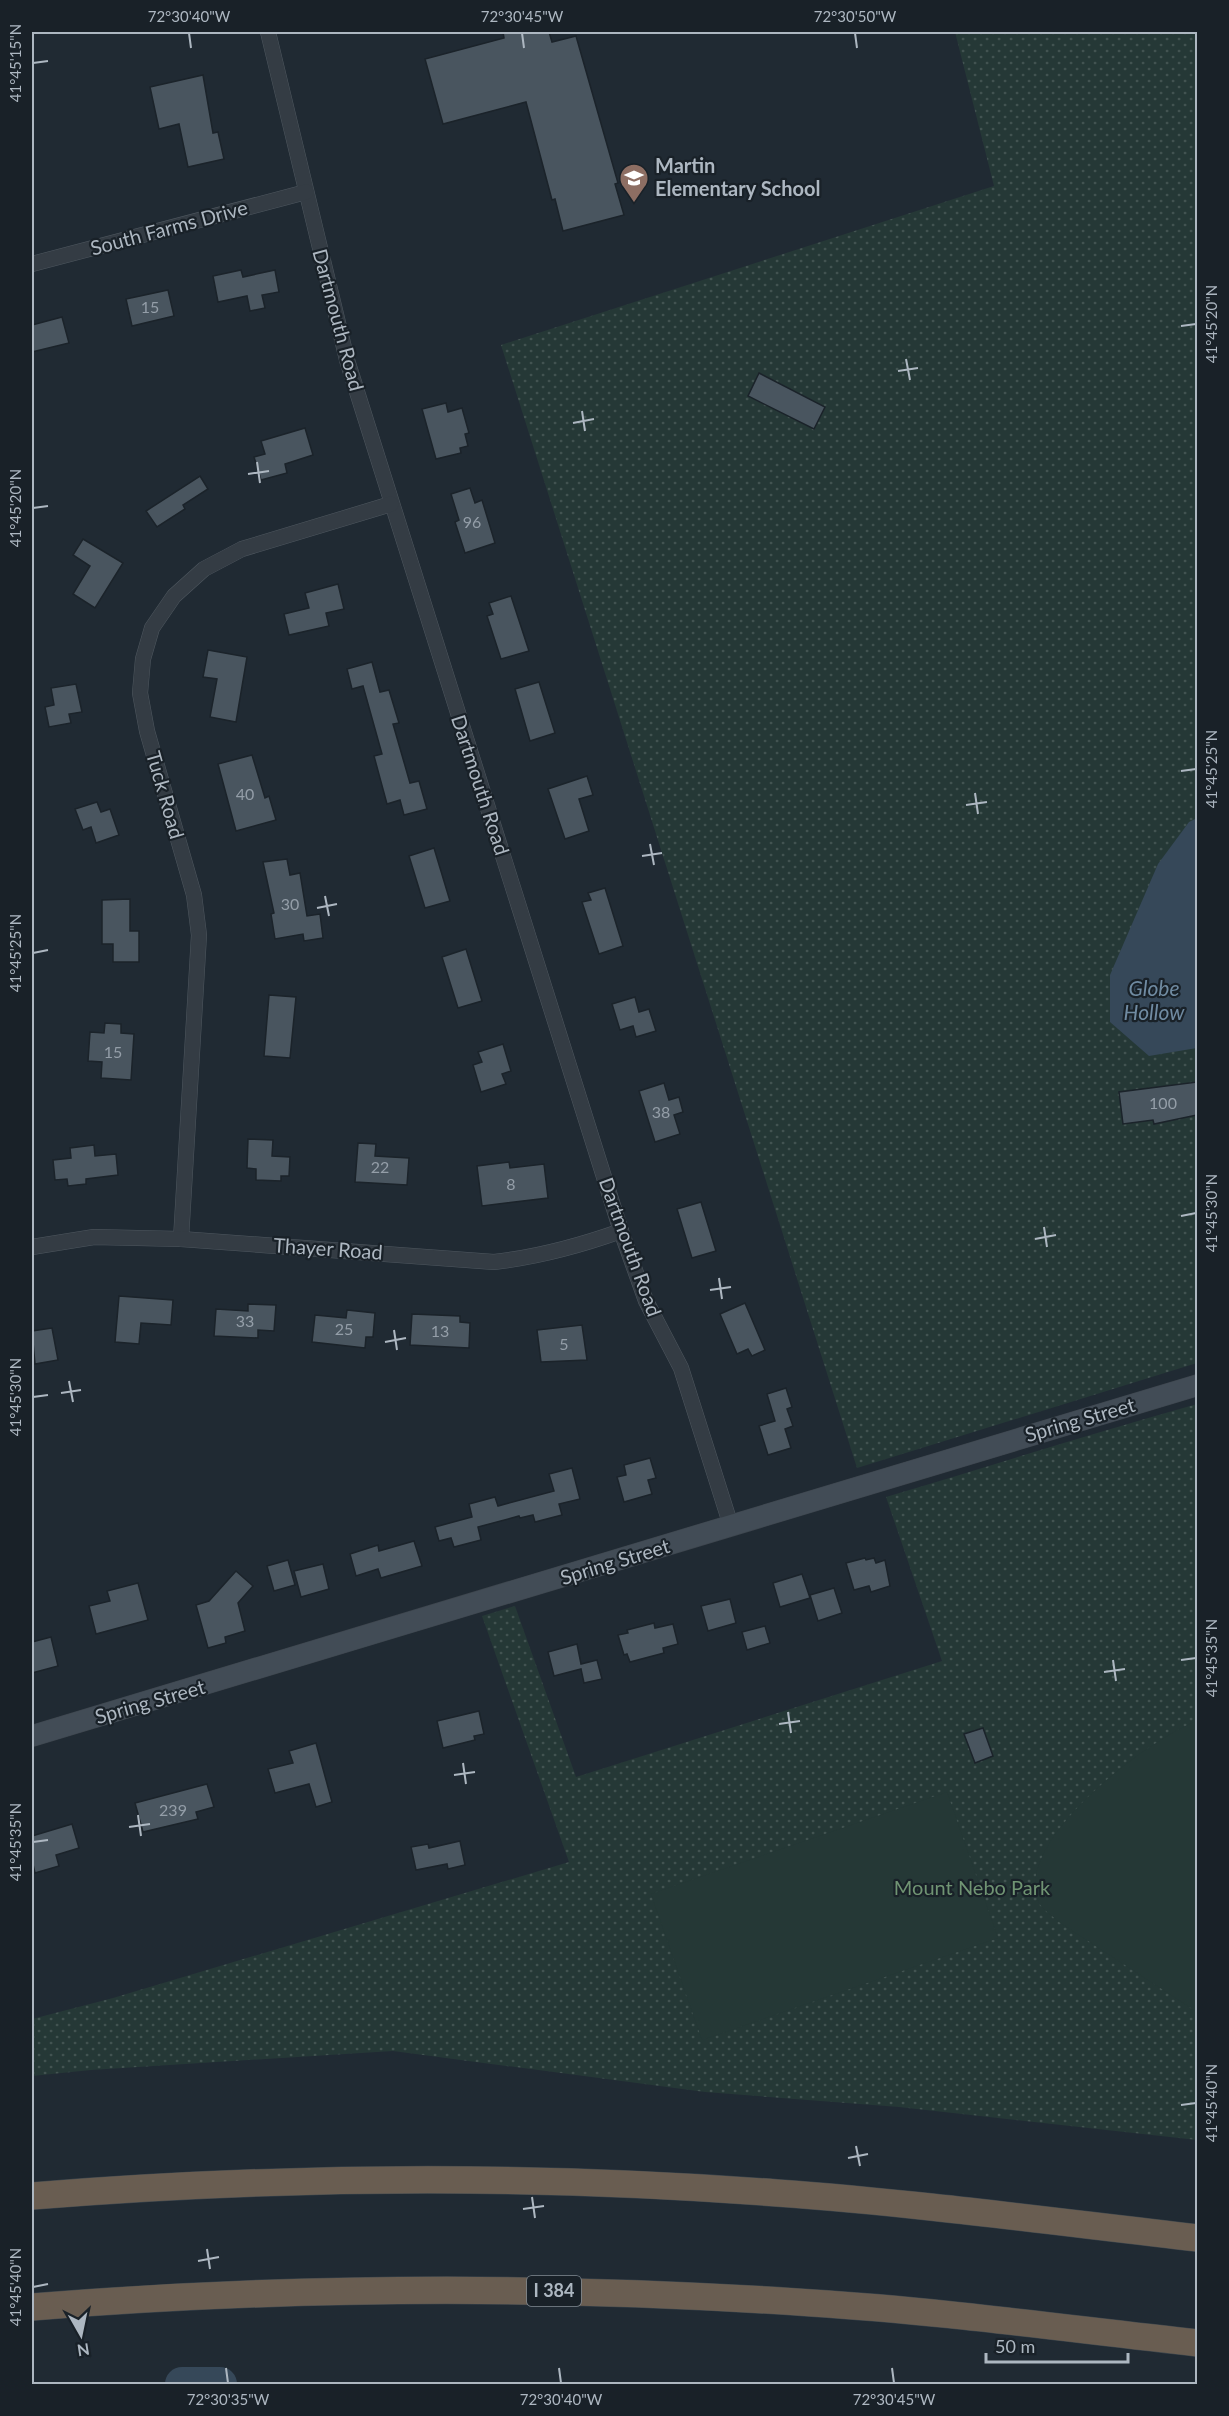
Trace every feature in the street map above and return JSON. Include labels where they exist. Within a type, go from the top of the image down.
[{"type":"highway","points":[[32,2196],[167,2186],[300,2182],[464,2180],[597,2183],[830,2197],[1197,2238]]},
{"type":"highway","name":"I 384","points":[[32,2307],[310,2291],[553,2291],[825,2304],[1197,2343]]},
{"type":"street","name":"Dartmouth Road","points":[[268,32],[339,333],[391,504],[621,1232],[646,1301],[681,1368],[731,1526]]},
{"type":"street","name":"South Farms Drive","points":[[32,264],[306,192]]},
{"type":"street","name":"Tuck Road","points":[[181,1239],[199,935],[194,895],[147,731],[140,693],[143,659],[152,628],[174,596],[204,569],[242,549],[391,504]]},
{"type":"street","name":"Thayer Road","points":[[32,1247],[94,1236],[181,1239],[494,1262],[527,1258],[577,1247],[621,1232]]},
{"type":"street","name":"Spring Street","points":[[32,1736],[1197,1385]]},
{"type":"green space","points":[[955,32],[1197,32],[1197,1363],[857,1468],[501,345],[994,186]]},
{"type":"green space","name":"Mount Nebo Park","points":[[1197,1404],[1197,2140],[899,2107],[705,2092],[393,2051],[91,2070],[32,2076],[32,2019],[113,1998],[569,1862],[482,1616],[515,1606],[576,1777],[942,1661],[886,1497]]},
{"type":"green space","points":[[1198,1721],[1197,2012],[1059,1922],[1039,1903],[1036,1878],[1045,1851],[1064,1823],[1090,1796],[1148,1748]]},
{"type":"green space","points":[[947,1792],[998,1938],[702,2040],[651,1894]]},
{"type":"water","name":"Globe Hollow","points":[[1197,818],[1197,1048],[1149,1056],[1110,1022],[1110,975],[1158,864],[1189,822]]},
{"type":"building","points":[[503,32],[549,32],[552,42],[576,36],[618,183],[615,184],[624,215],[563,231],[555,199],[552,200],[526,102],[443,124],[425,59],[504,38]]},
{"type":"building","points":[[203,75],[213,133],[218,132],[224,159],[188,167],[179,124],[159,129],[150,87]]},
{"type":"building","points":[[241,270],[243,277],[275,270],[279,292],[262,295],[265,308],[250,311],[247,296],[218,302],[213,276]]},
{"type":"building","points":[[168,290],[174,316],[132,326],[126,299]]},
{"type":"building","points":[[62,317],[69,343],[32,352],[32,325]]},
{"type":"building","points":[[759,373],[825,407],[814,429],[748,396]]},
{"type":"building","points":[[446,403],[448,412],[462,408],[469,433],[465,434],[468,446],[460,448],[461,453],[436,459],[422,409]]},
{"type":"building","points":[[305,428],[313,455],[285,464],[287,473],[261,480],[254,457],[265,454],[261,441]]},
{"type":"building","points":[[200,476],[208,489],[183,505],[185,509],[157,527],[146,511]]},
{"type":"building","points":[[470,488],[475,503],[482,500],[495,543],[465,553],[455,522],[459,520],[451,494]]},
{"type":"building","points":[[83,539],[123,563],[95,608],[73,594],[90,566],[73,555]]},
{"type":"building","points":[[338,584],[344,609],[326,613],[329,626],[289,635],[284,614],[309,608],[305,593]]},
{"type":"building","points":[[511,596],[529,651],[501,659],[487,616],[493,614],[489,603]]},
{"type":"building","points":[[208,650],[247,657],[236,722],[210,717],[217,679],[203,677]]},
{"type":"building","points":[[372,662],[380,692],[389,690],[399,723],[393,724],[410,783],[419,781],[427,809],[404,815],[400,800],[387,804],[374,756],[382,754],[363,686],[352,689],[347,669]]},
{"type":"building","points":[[539,682],[555,733],[530,741],[515,689]]},
{"type":"building","points":[[76,684],[82,712],[69,714],[71,723],[49,727],[45,707],[54,705],[51,688]]},
{"type":"building","points":[[252,755],[265,798],[269,796],[276,820],[236,831],[218,764]]},
{"type":"building","points":[[587,776],[593,795],[579,799],[589,831],[565,839],[548,789]]},
{"type":"building","points":[[97,802],[101,812],[110,809],[119,835],[96,843],[91,827],[83,830],[75,809]]},
{"type":"building","points":[[434,848],[450,901],[425,908],[409,856]]},
{"type":"building","points":[[287,859],[290,875],[300,873],[307,916],[320,914],[323,938],[304,941],[303,934],[275,939],[271,914],[274,913],[263,862]]},
{"type":"building","points":[[605,888],[623,946],[599,954],[582,902],[591,900],[588,893]]},
{"type":"building","points":[[130,899],[130,931],[139,931],[139,962],[113,962],[113,944],[102,944],[102,900]]},
{"type":"building","points":[[466,949],[482,1001],[458,1008],[442,957]]},
{"type":"building","points":[[269,995],[296,997],[290,1058],[264,1056]]},
{"type":"building","points":[[635,997],[639,1012],[649,1009],[656,1031],[636,1037],[633,1026],[620,1030],[612,1004]]},
{"type":"building","points":[[105,1023],[121,1024],[121,1033],[134,1034],[131,1080],[101,1078],[102,1062],[88,1061],[90,1032],[104,1033]]},
{"type":"building","points":[[503,1044],[511,1071],[502,1074],[506,1084],[481,1092],[473,1065],[482,1062],[478,1052]]},
{"type":"building","points":[[1197,1082],[1197,1115],[1154,1124],[1153,1120],[1123,1124],[1119,1092]]},
{"type":"building","points":[[664,1083],[669,1100],[679,1097],[683,1112],[674,1115],[680,1134],[655,1142],[639,1091]]},
{"type":"building","points":[[248,1139],[273,1140],[272,1156],[290,1157],[289,1176],[281,1176],[281,1181],[256,1180],[256,1169],[247,1168]]},
{"type":"building","points":[[358,1143],[376,1144],[375,1156],[409,1158],[407,1185],[355,1182]]},
{"type":"building","points":[[94,1145],[95,1156],[116,1154],[118,1175],[86,1179],[86,1184],[68,1186],[67,1179],[55,1180],[53,1160],[71,1158],[70,1148]]},
{"type":"building","points":[[509,1162],[510,1168],[544,1164],[548,1198],[482,1206],[477,1166]]},
{"type":"building","points":[[701,1202],[716,1251],[692,1258],[677,1209]]},
{"type":"building","points":[[119,1296],[173,1300],[171,1325],[141,1323],[139,1344],[115,1342]]},
{"type":"building","points":[[745,1303],[765,1350],[752,1356],[748,1349],[737,1354],[720,1314]]},
{"type":"building","points":[[248,1304],[276,1305],[274,1331],[258,1330],[258,1338],[214,1336],[216,1309],[248,1311]]},
{"type":"building","points":[[347,1310],[375,1313],[373,1337],[366,1337],[365,1348],[312,1342],[315,1315],[346,1318]]},
{"type":"building","points":[[412,1314],[460,1316],[460,1322],[470,1323],[469,1348],[410,1345]]},
{"type":"building","points":[[582,1325],[587,1360],[541,1362],[537,1330]]},
{"type":"building","points":[[52,1328],[58,1360],[35,1364],[32,1331]]},
{"type":"building","points":[[786,1388],[792,1407],[787,1409],[793,1426],[785,1429],[791,1448],[768,1455],[759,1426],[775,1421],[767,1394]]},
{"type":"building","points":[[650,1458],[656,1478],[648,1480],[652,1494],[624,1502],[617,1477],[626,1475],[624,1465]]},
{"type":"building","points":[[572,1468],[580,1499],[559,1504],[562,1515],[535,1522],[533,1515],[520,1518],[519,1516],[478,1527],[481,1540],[454,1547],[451,1538],[439,1541],[435,1527],[472,1517],[469,1504],[495,1497],[498,1506],[554,1491],[549,1474]]},
{"type":"building","points":[[414,1541],[422,1566],[381,1578],[378,1569],[356,1576],[350,1554],[378,1545],[379,1551]]},
{"type":"building","points":[[865,1558],[866,1560],[874,1558],[876,1563],[885,1560],[890,1586],[871,1592],[869,1586],[854,1590],[846,1563]]},
{"type":"building","points":[[288,1560],[295,1585],[274,1591],[267,1566]]},
{"type":"building","points":[[323,1564],[329,1589],[301,1597],[294,1571]]},
{"type":"building","points":[[236,1571],[253,1586],[238,1603],[245,1631],[225,1637],[226,1643],[208,1648],[196,1605],[209,1601]]},
{"type":"building","points":[[802,1574],[810,1598],[780,1607],[773,1583]]},
{"type":"building","points":[[138,1583],[148,1620],[96,1634],[89,1606],[110,1601],[107,1591]]},
{"type":"building","points":[[834,1588],[842,1613],[818,1621],[810,1595]]},
{"type":"building","points":[[730,1599],[736,1623],[708,1631],[701,1606]]},
{"type":"building","points":[[654,1623],[655,1628],[673,1624],[678,1644],[663,1648],[664,1653],[630,1662],[627,1654],[624,1655],[618,1635],[628,1633],[627,1630]]},
{"type":"building","points":[[765,1626],[770,1643],[747,1650],[742,1632]]},
{"type":"building","points":[[51,1637],[58,1666],[32,1673],[32,1642]]},
{"type":"building","points":[[577,1644],[581,1664],[597,1660],[602,1679],[584,1683],[581,1669],[554,1676],[548,1652]]},
{"type":"building","points":[[479,1711],[484,1734],[474,1736],[475,1740],[443,1748],[437,1721]]},
{"type":"building","points":[[983,1728],[993,1756],[975,1763],[964,1734]]},
{"type":"building","points":[[316,1743],[332,1802],[316,1807],[309,1784],[275,1793],[268,1769],[293,1763],[289,1751]]},
{"type":"building","points":[[207,1784],[214,1807],[196,1812],[198,1819],[143,1832],[135,1803]]},
{"type":"building","points":[[72,1824],[79,1848],[56,1855],[59,1866],[35,1873],[32,1860],[32,1836]]},
{"type":"building","points":[[460,1841],[465,1865],[448,1869],[447,1864],[416,1870],[411,1847],[428,1844],[429,1848]]},
{"type":"waterway","points":[[182,2384],[220,2384]]},
{"type":"place","name":"Martin Elementary School","points":[[634,204]]}]
